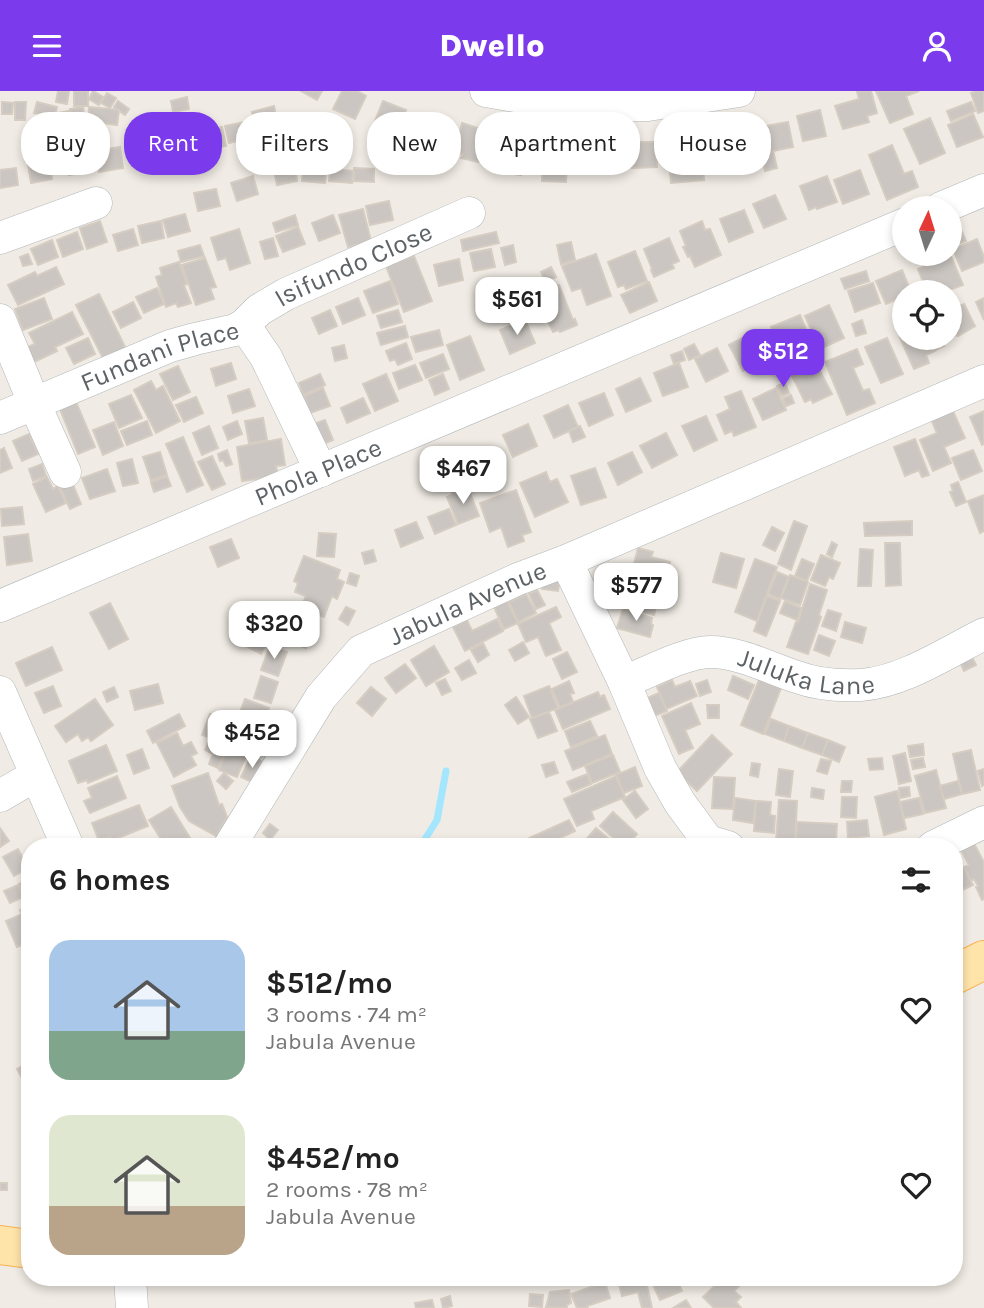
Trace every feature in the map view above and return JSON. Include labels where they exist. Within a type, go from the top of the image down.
[{"type":"main road","points":[[963,970],[984,960]]},
{"type":"main road","points":[[0,1245],[21,1248]]},
{"type":"street","points":[[486,91],[568,105],[648,105],[739,91]]},
{"type":"street","points":[[962,199],[984,190]]},
{"type":"street","points":[[0,238],[96,203]]},
{"type":"street","name":"Isifundo Close","points":[[244,325],[259,310],[286,294],[469,213]]},
{"type":"street","name":"Phola Place","points":[[0,606],[892,229]]},
{"type":"street","points":[[0,320],[65,472]]},
{"type":"street","name":"Fundani Place","points":[[0,418],[170,347],[235,330],[244,325],[280,384],[321,471]]},
{"type":"street","name":"Jabula Avenue","points":[[235,838],[321,697],[361,651],[518,579],[566,561],[984,381]]},
{"type":"street","points":[[566,561],[624,682],[660,768],[680,803],[708,838]]},
{"type":"street","name":"Juluka Lane","points":[[624,682],[685,657],[708,652],[735,655],[801,678],[861,685],[900,677],[984,634]]},
{"type":"street","points":[[0,692],[64,838]]},
{"type":"street","points":[[0,796],[36,775]]},
{"type":"street","points":[[951,838],[984,822]]},
{"type":"street","points":[[131,1286],[132,1308]]},
{"type":"building","points":[[58,91],[69,91],[67,104],[56,102]]},
{"type":"building","points":[[74,91],[88,91],[88,106],[74,106]]},
{"type":"building","points":[[93,91],[103,97],[99,105],[89,99]]},
{"type":"building","points":[[301,91],[322,91],[317,100]]},
{"type":"building","points":[[342,91],[357,91],[366,96],[355,119],[353,112],[333,109]]},
{"type":"building","points":[[857,91],[871,91],[877,113],[867,116],[869,122],[843,129],[835,106],[859,99]]},
{"type":"building","points":[[876,91],[919,91],[906,96],[913,114],[890,123]]},
{"type":"building","points":[[984,91],[984,111],[978,113],[971,93]]},
{"type":"building","points":[[107,93],[116,98],[110,108],[101,103]]},
{"type":"building","points":[[187,97],[189,109],[173,112],[171,101]]},
{"type":"building","points":[[118,101],[129,109],[124,114],[114,107]]},
{"type":"building","points":[[383,101],[406,110],[405,112],[379,112]]},
{"type":"building","points":[[2,102],[13,103],[12,114],[2,114]]},
{"type":"building","points":[[15,102],[26,102],[25,112],[21,112],[21,120],[15,120]]},
{"type":"building","points":[[37,102],[57,107],[56,112],[34,112]]},
{"type":"building","points":[[971,102],[975,111],[951,121],[947,111]]},
{"type":"building","points":[[274,106],[275,112],[252,112]]},
{"type":"building","points":[[83,107],[84,112],[71,112],[70,109]]},
{"type":"building","points":[[89,107],[119,110],[117,125],[110,124],[110,112],[89,112]]},
{"type":"building","points":[[820,110],[826,136],[803,141],[797,116]]},
{"type":"building","points":[[973,114],[983,137],[957,147],[948,125]]},
{"type":"building","points":[[930,118],[945,153],[920,164],[904,129]]},
{"type":"building","points":[[788,122],[793,147],[773,151],[777,168],[771,170],[771,125]]},
{"type":"building","points":[[462,123],[475,127],[475,161],[461,158]]},
{"type":"building","points":[[236,124],[236,141],[229,143],[225,126]]},
{"type":"building","points":[[222,127],[226,146],[222,147]]},
{"type":"building","points":[[640,142],[654,142],[654,167],[640,168]]},
{"type":"building","points":[[892,145],[904,174],[912,171],[918,187],[887,200],[869,155]]},
{"type":"building","points":[[120,147],[123,168],[110,170],[110,149]]},
{"type":"building","points":[[16,168],[18,185],[0,188],[0,170]]},
{"type":"building","points":[[354,168],[367,169],[367,175],[374,175],[374,182],[354,181]]},
{"type":"building","points":[[860,170],[869,194],[843,204],[834,180]]},
{"type":"building","points":[[30,175],[51,175],[52,179],[31,183]]},
{"type":"building","points":[[275,175],[296,175],[297,181],[277,185]]},
{"type":"building","points":[[303,175],[326,175],[325,183],[302,181]]},
{"type":"building","points":[[330,175],[353,175],[352,183],[329,181]]},
{"type":"building","points":[[542,175],[566,175],[566,182],[542,181]]},
{"type":"building","points":[[670,175],[704,175],[704,180],[671,183]]},
{"type":"building","points":[[253,176],[258,194],[237,201],[231,183]]},
{"type":"building","points":[[827,176],[837,202],[809,210],[800,186]]},
{"type":"building","points":[[216,189],[220,206],[198,211],[194,193]]},
{"type":"building","points":[[775,195],[786,219],[764,228],[753,204]]},
{"type":"building","points":[[389,201],[393,220],[370,225],[366,206]]},
{"type":"building","points":[[363,209],[371,241],[348,247],[339,215]]},
{"type":"building","points":[[744,210],[753,232],[729,242],[720,219]]},
{"type":"building","points":[[185,214],[190,231],[168,237],[163,220]]},
{"type":"building","points":[[295,215],[298,225],[276,232],[273,223]]},
{"type":"building","points":[[333,215],[340,233],[319,241],[312,223]]},
{"type":"building","points":[[100,221],[107,242],[87,249],[80,228]]},
{"type":"building","points":[[161,221],[164,238],[142,243],[138,226]]},
{"type":"building","points":[[702,221],[705,230],[710,229],[721,255],[695,267],[683,247],[686,246],[680,231]]},
{"type":"building","points":[[298,227],[305,244],[283,252],[276,236]]},
{"type":"building","points":[[133,229],[138,245],[118,251],[113,235]]},
{"type":"building","points":[[239,229],[250,263],[230,270],[226,258],[218,260],[211,238]]},
{"type":"building","points":[[77,232],[83,249],[63,257],[57,240]]},
{"type":"building","points":[[496,232],[499,243],[463,251],[461,240]]},
{"type":"building","points":[[273,238],[278,256],[265,259],[260,242]]},
{"type":"building","points":[[669,238],[679,261],[672,264],[674,268],[654,277],[644,249]]},
{"type":"building","points":[[977,239],[984,262],[962,271],[962,245]]},
{"type":"building","points":[[52,240],[58,257],[38,265],[31,249]]},
{"type":"building","points":[[571,242],[575,260],[561,264],[557,245]]},
{"type":"building","points":[[200,245],[204,256],[181,262],[178,251]]},
{"type":"building","points":[[513,245],[516,262],[505,265],[501,248]]},
{"type":"building","points":[[491,249],[495,267],[474,271],[470,253]]},
{"type":"building","points":[[635,251],[647,281],[626,289],[624,285],[618,287],[608,262]]},
{"type":"building","points":[[28,254],[32,264],[23,266],[20,257]]},
{"type":"building","points":[[596,254],[611,296],[587,305],[581,288],[572,291],[562,266]]},
{"type":"building","points":[[414,256],[432,301],[404,312],[386,266]]},
{"type":"building","points":[[205,258],[216,287],[210,288],[214,299],[196,305],[182,265]]},
{"type":"building","points":[[459,259],[463,280],[439,286],[434,265]]},
{"type":"building","points":[[179,262],[191,303],[178,307],[176,303],[166,307],[156,277],[162,275],[160,268]]},
{"type":"building","points":[[925,266],[955,266],[961,280],[922,280],[918,269]]},
{"type":"building","points":[[56,267],[64,284],[18,305],[8,285],[35,272],[37,276]]},
{"type":"building","points":[[551,267],[556,277],[546,282],[541,272]]},
{"type":"building","points":[[902,270],[906,280],[892,280],[892,301],[886,304],[876,281]]},
{"type":"building","points":[[866,271],[869,281],[845,289],[841,279]]},
{"type":"building","points":[[390,281],[398,304],[373,313],[364,291]]},
{"type":"building","points":[[649,282],[657,301],[630,313],[621,295]]},
{"type":"building","points":[[873,283],[880,303],[855,312],[848,291]]},
{"type":"building","points":[[559,285],[577,325],[553,332],[544,313],[538,315],[529,295]]},
{"type":"building","points":[[157,288],[164,304],[144,313],[136,297]]},
{"type":"building","points":[[99,294],[128,353],[106,364],[76,305]]},
{"type":"building","points":[[44,298],[52,319],[23,330],[15,309]]},
{"type":"building","points":[[358,298],[365,315],[343,324],[336,307]]},
{"type":"building","points":[[984,298],[984,320],[976,302]]},
{"type":"building","points":[[133,302],[141,318],[121,328],[113,312]]},
{"type":"building","points":[[964,304],[975,326],[962,334]]},
{"type":"building","points":[[829,305],[844,338],[820,349],[805,316]]},
{"type":"building","points":[[330,310],[337,326],[319,334],[312,318]]},
{"type":"building","points":[[398,310],[402,322],[381,328],[377,316]]},
{"type":"building","points":[[72,312],[83,334],[55,347],[57,351],[30,364],[23,349],[35,344],[29,333]]},
{"type":"building","points":[[800,315],[813,346],[792,355],[788,346],[780,350],[771,327]]},
{"type":"building","points":[[525,320],[535,343],[510,354],[500,330]]},
{"type":"building","points":[[862,320],[866,333],[856,336],[852,324]]},
{"type":"building","points":[[405,326],[408,337],[381,345],[377,333]]},
{"type":"building","points":[[439,330],[443,345],[416,352],[411,337]]},
{"type":"building","points":[[754,332],[768,358],[743,371],[729,345]]},
{"type":"building","points":[[470,336],[484,370],[460,380],[447,345]]},
{"type":"building","points":[[88,338],[95,354],[74,364],[66,348]]},
{"type":"building","points":[[887,338],[903,374],[881,383],[865,347]]},
{"type":"building","points":[[406,343],[412,359],[398,365],[395,359],[390,361],[386,351]]},
{"type":"building","points":[[694,344],[700,355],[689,360],[684,349]]},
{"type":"building","points":[[344,345],[347,358],[335,361],[332,348]]},
{"type":"building","points":[[717,348],[728,371],[706,382],[695,359]]},
{"type":"building","points":[[857,349],[863,364],[853,368],[863,391],[869,389],[875,403],[847,415],[825,362]]},
{"type":"building","points":[[906,350],[935,350],[926,355],[929,363],[914,369]]},
{"type":"building","points":[[682,351],[685,360],[674,364],[671,355]]},
{"type":"building","points":[[443,354],[449,369],[426,378],[420,363]]},
{"type":"building","points":[[813,358],[832,394],[813,403],[811,399],[805,402],[789,370]]},
{"type":"building","points":[[231,363],[236,379],[216,386],[211,369]]},
{"type":"building","points":[[679,363],[688,387],[663,396],[654,373]]},
{"type":"building","points":[[415,365],[422,380],[399,389],[393,373]]},
{"type":"building","points":[[178,366],[190,392],[173,400],[160,374]]},
{"type":"building","points":[[320,374],[325,385],[303,395],[299,383]]},
{"type":"building","points":[[386,374],[398,401],[375,411],[363,384]]},
{"type":"building","points":[[443,374],[449,389],[435,395],[429,380]]},
{"type":"building","points":[[640,378],[651,401],[626,412],[616,389]]},
{"type":"building","points":[[151,381],[156,390],[163,386],[180,421],[156,433],[134,390]]},
{"type":"building","points":[[785,383],[789,393],[782,396],[777,386]]},
{"type":"building","points":[[323,388],[330,406],[310,413],[304,396]]},
{"type":"building","points":[[776,388],[786,410],[763,420],[753,399]]},
{"type":"building","points":[[249,389],[255,406],[233,413],[228,396]]},
{"type":"building","points":[[741,391],[756,427],[734,436],[732,431],[725,434],[717,415],[730,409],[725,397]]},
{"type":"building","points":[[604,393],[613,415],[589,426],[579,403]]},
{"type":"building","points":[[131,395],[142,418],[119,428],[109,404]]},
{"type":"building","points":[[791,395],[794,403],[786,406],[783,398]]},
{"type":"building","points":[[196,397],[203,413],[184,422],[176,405]]},
{"type":"building","points":[[363,398],[370,413],[347,423],[341,408]]},
{"type":"building","points":[[76,402],[95,447],[78,454],[60,409]]},
{"type":"building","points":[[568,405],[578,427],[554,438],[544,416]]},
{"type":"building","points":[[952,409],[965,438],[944,447],[951,463],[933,471],[920,440],[937,433],[931,419]]},
{"type":"building","points":[[984,411],[984,444],[982,445],[970,417]]},
{"type":"building","points":[[706,416],[717,440],[694,451],[682,426]]},
{"type":"building","points":[[263,418],[267,440],[249,443],[245,421]]},
{"type":"building","points":[[325,420],[333,440],[321,445],[313,424]]},
{"type":"building","points":[[147,421],[152,435],[127,445],[121,431]]},
{"type":"building","points":[[237,421],[242,434],[228,440],[223,427]]},
{"type":"building","points":[[114,422],[123,446],[103,455],[93,430]]},
{"type":"building","points":[[528,424],[537,446],[513,457],[503,435]]},
{"type":"building","points":[[209,426],[218,448],[202,455],[193,433]]},
{"type":"building","points":[[580,426],[585,437],[573,442],[569,431]]},
{"type":"building","points":[[666,433],[677,455],[652,468],[640,446]]},
{"type":"building","points":[[29,434],[38,454],[22,461],[13,441]]},
{"type":"building","points":[[183,437],[203,485],[187,492],[166,444]]},
{"type":"building","points":[[281,439],[285,465],[276,466],[278,476],[242,481],[237,447]]},
{"type":"building","points":[[915,439],[929,475],[922,477],[919,470],[905,476],[894,447]]},
{"type":"building","points":[[4,448],[12,468],[0,473],[0,450]]},
{"type":"building","points":[[227,450],[232,464],[226,466],[223,460],[220,461],[218,454]]},
{"type":"building","points":[[973,450],[982,471],[961,480],[952,458]]},
{"type":"building","points":[[160,452],[167,475],[151,480],[143,457]]},
{"type":"building","points":[[632,452],[642,472],[618,485],[608,463]]},
{"type":"building","points":[[212,456],[225,484],[212,490],[198,462]]},
{"type":"building","points":[[132,459],[138,483],[123,486],[117,463]]},
{"type":"building","points":[[42,464],[46,476],[33,481],[29,469]]},
{"type":"building","points":[[595,468],[606,497],[581,505],[571,476]]},
{"type":"building","points":[[107,469],[115,491],[90,499],[82,478]]},
{"type":"building","points":[[546,472],[550,482],[557,479],[568,502],[535,517],[520,483]]},
{"type":"building","points":[[167,476],[171,486],[154,492],[151,482]]},
{"type":"building","points":[[47,477],[53,489],[58,486],[66,503],[46,512],[33,484]]},
{"type":"building","points":[[459,477],[464,487],[452,493],[447,483]]},
{"type":"building","points":[[71,480],[81,504],[70,509],[59,485]]},
{"type":"building","points":[[958,482],[966,502],[956,506],[950,492],[953,491],[951,485]]},
{"type":"building","points":[[468,488],[479,516],[458,524],[447,497]]},
{"type":"building","points":[[516,490],[531,532],[522,535],[524,541],[508,547],[501,527],[490,532],[480,503]]},
{"type":"building","points":[[984,495],[984,531],[980,533],[968,501]]},
{"type":"building","points":[[22,507],[24,524],[2,526],[1,509]]},
{"type":"building","points":[[449,509],[456,525],[435,534],[428,517]]},
{"type":"building","points":[[794,521],[807,526],[791,570],[778,564]]},
{"type":"building","points":[[912,521],[912,535],[865,536],[864,523]]},
{"type":"building","points":[[416,522],[423,538],[401,547],[395,530]]},
{"type":"building","points":[[772,527],[784,533],[775,551],[763,545]]},
{"type":"building","points":[[319,533],[336,534],[334,557],[317,556]]},
{"type":"building","points":[[28,534],[32,561],[7,565],[4,537]]},
{"type":"building","points":[[231,539],[239,558],[218,567],[210,547]]},
{"type":"building","points":[[832,542],[837,545],[832,557],[827,554]]},
{"type":"building","points":[[885,543],[900,543],[901,585],[886,586]]},
{"type":"building","points":[[638,548],[653,552],[651,557],[670,562],[666,576],[633,568]]},
{"type":"building","points":[[860,549],[873,550],[871,586],[858,586]]},
{"type":"building","points":[[373,550],[376,561],[365,564],[362,553]]},
{"type":"building","points":[[721,553],[744,559],[736,588],[713,582]]},
{"type":"building","points":[[821,555],[840,563],[833,579],[829,577],[825,586],[811,580]]},
{"type":"building","points":[[304,556],[340,570],[337,579],[344,582],[337,599],[332,596],[324,617],[301,608],[306,596],[295,592],[298,583],[294,581]]},
{"type":"building","points":[[755,559],[777,567],[757,621],[735,612]]},
{"type":"building","points":[[802,559],[814,564],[807,581],[795,576]]},
{"type":"building","points":[[629,569],[665,578],[663,582],[667,583],[664,593],[659,592],[658,597],[624,588]]},
{"type":"building","points":[[777,572],[789,577],[780,599],[768,594]]},
{"type":"building","points":[[350,573],[359,576],[356,586],[347,583]]},
{"type":"building","points":[[790,575],[808,582],[800,605],[781,598]]},
{"type":"building","points":[[544,577],[560,579],[558,591],[542,589]]},
{"type":"building","points":[[810,584],[827,590],[808,654],[787,647]]},
{"type":"building","points":[[537,590],[545,605],[536,609],[529,594]]},
{"type":"building","points":[[625,592],[658,600],[654,615],[621,606]]},
{"type":"building","points":[[526,594],[536,613],[518,622],[509,602]]},
{"type":"building","points":[[767,596],[780,601],[766,636],[754,631]]},
{"type":"building","points":[[507,601],[518,623],[504,629],[494,607]]},
{"type":"building","points":[[785,601],[801,608],[797,620],[780,613]]},
{"type":"building","points":[[110,603],[128,639],[109,649],[90,613]]},
{"type":"building","points":[[346,607],[355,611],[348,625],[339,619]]},
{"type":"building","points":[[556,607],[561,617],[549,623],[561,650],[546,656],[538,637],[526,642],[518,624]]},
{"type":"building","points":[[623,609],[652,618],[650,637],[617,628]]},
{"type":"building","points":[[828,610],[841,614],[836,631],[822,626]]},
{"type":"building","points":[[282,618],[291,624],[285,633],[276,626]]},
{"type":"building","points":[[497,619],[503,631],[465,651],[453,627],[467,620],[472,631]]},
{"type":"building","points":[[298,620],[314,627],[306,648],[289,642]]},
{"type":"building","points":[[845,622],[866,628],[862,643],[841,637]]},
{"type":"building","points":[[255,635],[267,642],[261,654],[248,647]]},
{"type":"building","points":[[819,635],[835,641],[829,656],[814,650]]},
{"type":"building","points":[[523,642],[529,653],[515,661],[509,650]]},
{"type":"building","points":[[483,643],[489,655],[478,662],[471,650]]},
{"type":"building","points":[[270,646],[287,652],[278,676],[261,670]]},
{"type":"building","points":[[434,646],[449,672],[426,686],[411,660]]},
{"type":"building","points":[[52,647],[62,670],[26,686],[16,663]]},
{"type":"building","points":[[567,652],[577,672],[562,679],[553,659]]},
{"type":"building","points":[[971,655],[976,665],[964,671],[959,660]]},
{"type":"building","points":[[469,660],[476,673],[462,680],[455,668]]},
{"type":"building","points":[[405,664],[416,678],[396,693],[385,678]]},
{"type":"building","points":[[261,676],[278,682],[271,703],[254,698]]},
{"type":"building","points":[[733,676],[754,685],[748,699],[728,690]]},
{"type":"building","points":[[445,679],[451,691],[442,695],[436,683]]},
{"type":"building","points":[[672,680],[675,687],[690,681],[697,696],[666,709],[657,687]]},
{"type":"building","points":[[707,680],[711,692],[700,696],[696,684]]},
{"type":"building","points":[[759,680],[781,688],[763,734],[741,725]]},
{"type":"building","points":[[569,681],[574,693],[570,694],[573,702],[560,707],[552,689]]},
{"type":"building","points":[[158,684],[163,703],[135,710],[130,691]]},
{"type":"building","points":[[53,686],[61,706],[44,713],[35,693]]},
{"type":"building","points":[[549,686],[558,708],[532,718],[524,696]]},
{"type":"building","points":[[114,687],[118,697],[107,702],[103,692]]},
{"type":"building","points":[[371,687],[386,699],[372,716],[357,703]]},
{"type":"building","points":[[598,692],[600,697],[604,695],[610,709],[563,729],[555,710]]},
{"type":"building","points":[[659,693],[667,711],[654,716],[647,698]]},
{"type":"building","points":[[516,697],[529,717],[518,724],[505,705]]},
{"type":"building","points":[[95,699],[113,725],[91,741],[88,737],[82,741],[78,734],[66,742],[55,726]]},
{"type":"building","points":[[245,699],[269,708],[261,729],[237,720]]},
{"type":"building","points":[[691,703],[700,724],[685,730],[693,748],[679,754],[662,716]]},
{"type":"building","points":[[707,705],[719,705],[719,718],[708,718]]},
{"type":"building","points":[[549,712],[557,731],[538,738],[530,719]]},
{"type":"building","points":[[179,714],[185,726],[153,743],[147,731]]},
{"type":"building","points":[[210,714],[257,731],[249,753],[218,745],[220,741],[202,735]]},
{"type":"building","points":[[771,719],[789,726],[784,741],[765,734]]},
{"type":"building","points":[[590,721],[597,736],[571,747],[565,731]]},
{"type":"building","points":[[789,726],[808,733],[802,748],[784,741]]},
{"type":"building","points":[[177,733],[183,746],[191,742],[197,753],[191,756],[196,765],[174,777],[157,743]]},
{"type":"building","points":[[808,733],[828,740],[822,755],[802,748]]},
{"type":"building","points":[[605,735],[612,754],[573,770],[565,751]]},
{"type":"building","points":[[712,735],[732,754],[697,791],[677,772]]},
{"type":"building","points":[[828,740],[845,747],[839,762],[822,755]]},
{"type":"building","points":[[208,743],[226,751],[218,768],[209,764],[213,754],[205,750]]},
{"type":"building","points":[[923,744],[924,755],[910,757],[908,746]]},
{"type":"building","points":[[106,745],[117,771],[88,783],[87,780],[78,783],[69,761]]},
{"type":"building","points":[[142,749],[149,768],[134,774],[127,755]]},
{"type":"building","points":[[227,750],[245,758],[237,777],[219,770]]},
{"type":"building","points":[[971,750],[980,790],[962,794],[953,754]]},
{"type":"building","points":[[905,753],[911,781],[899,784],[893,756]]},
{"type":"building","points":[[613,755],[620,772],[592,783],[585,766]]},
{"type":"building","points":[[251,756],[263,762],[254,783],[241,777]]},
{"type":"building","points":[[882,758],[883,769],[870,770],[868,759]]},
{"type":"building","points":[[923,758],[925,767],[913,769],[911,760]]},
{"type":"building","points":[[821,759],[831,761],[827,774],[817,771]]},
{"type":"building","points":[[554,762],[558,773],[546,777],[542,765]]},
{"type":"building","points":[[752,763],[760,764],[758,777],[750,775]]},
{"type":"building","points":[[635,767],[642,786],[624,793],[616,775]]},
{"type":"building","points":[[779,769],[793,771],[790,797],[776,795]]},
{"type":"building","points":[[984,769],[984,785],[982,786],[978,771]]},
{"type":"building","points":[[936,770],[946,808],[925,813],[915,776]]},
{"type":"building","points":[[208,773],[219,805],[222,804],[227,817],[216,836],[189,821],[172,786]]},
{"type":"building","points":[[224,773],[233,781],[226,789],[217,781]]},
{"type":"building","points":[[587,774],[591,784],[572,792],[567,782]]},
{"type":"building","points":[[117,776],[126,798],[90,813],[84,801],[92,798],[88,788]]},
{"type":"building","points":[[616,776],[625,797],[591,811],[594,819],[577,826],[564,799]]},
{"type":"building","points":[[714,777],[735,778],[733,809],[712,808]]},
{"type":"building","points":[[842,781],[852,781],[851,792],[841,792]]},
{"type":"building","points":[[958,781],[962,794],[944,799],[940,786]]},
{"type":"building","points":[[909,787],[910,796],[900,798],[899,788]]},
{"type":"building","points":[[812,788],[824,790],[823,799],[811,797]]},
{"type":"building","points":[[635,791],[648,809],[636,818],[623,800]]},
{"type":"building","points":[[897,791],[906,829],[884,835],[875,797]]},
{"type":"building","points":[[842,797],[857,797],[856,818],[841,817]]},
{"type":"building","points":[[735,798],[756,801],[753,823],[733,820]]},
{"type":"building","points":[[919,798],[923,814],[904,818],[900,802]]},
{"type":"building","points":[[779,800],[797,801],[795,838],[776,838]]},
{"type":"building","points":[[756,801],[771,802],[770,815],[775,816],[774,833],[754,831]]},
{"type":"building","points":[[139,805],[148,826],[118,838],[98,838],[92,823]]},
{"type":"building","points":[[171,807],[190,838],[160,838],[149,820]]},
{"type":"building","points":[[613,812],[637,834],[634,838],[613,838],[600,826]]},
{"type":"building","points":[[569,820],[575,831],[560,838],[529,838]]},
{"type":"building","points":[[867,820],[869,836],[848,838],[847,822]]},
{"type":"building","points":[[797,822],[837,824],[836,838],[796,838]]},
{"type":"building","points":[[270,824],[278,830],[272,838],[263,833]]},
{"type":"building","points":[[0,828],[9,841],[0,847]]},
{"type":"building","points":[[596,828],[608,838],[587,838]]},
{"type":"building","points":[[972,840],[984,862],[982,900],[976,887],[978,886],[974,879],[971,881],[965,867],[969,865],[963,854],[963,844]]},
{"type":"building","points":[[18,849],[21,855],[21,872],[14,876],[3,857]]},
{"type":"building","points":[[963,867],[973,885],[963,890]]},
{"type":"building","points":[[18,885],[21,898],[10,903],[4,891]]},
{"type":"building","points":[[21,914],[21,945],[17,947],[6,921]]},
{"type":"building","points":[[0,1183],[7,1183],[7,1190],[0,1190]]},
{"type":"building","points":[[594,1286],[606,1286],[610,1298],[587,1306],[588,1308],[577,1308],[571,1294]]},
{"type":"building","points":[[620,1286],[647,1286],[652,1308],[642,1308],[638,1292],[622,1296]]},
{"type":"building","points":[[680,1286],[682,1291],[660,1300],[654,1287]]},
{"type":"building","points":[[715,1286],[739,1286],[734,1291],[741,1297],[736,1302],[741,1308],[714,1308],[703,1297]]},
{"type":"building","points":[[569,1290],[571,1303],[567,1308],[546,1307],[550,1292]]},
{"type":"building","points":[[530,1294],[543,1295],[542,1307],[529,1306]]},
{"type":"building","points":[[450,1296],[452,1306],[443,1308],[441,1299]]},
{"type":"building","points":[[432,1300],[434,1308],[416,1308],[415,1303]]},
{"type":"building","points":[[686,1300],[691,1308],[673,1308]]},
{"type":"waterway","points":[[426,838],[437,820],[446,771]]}]
